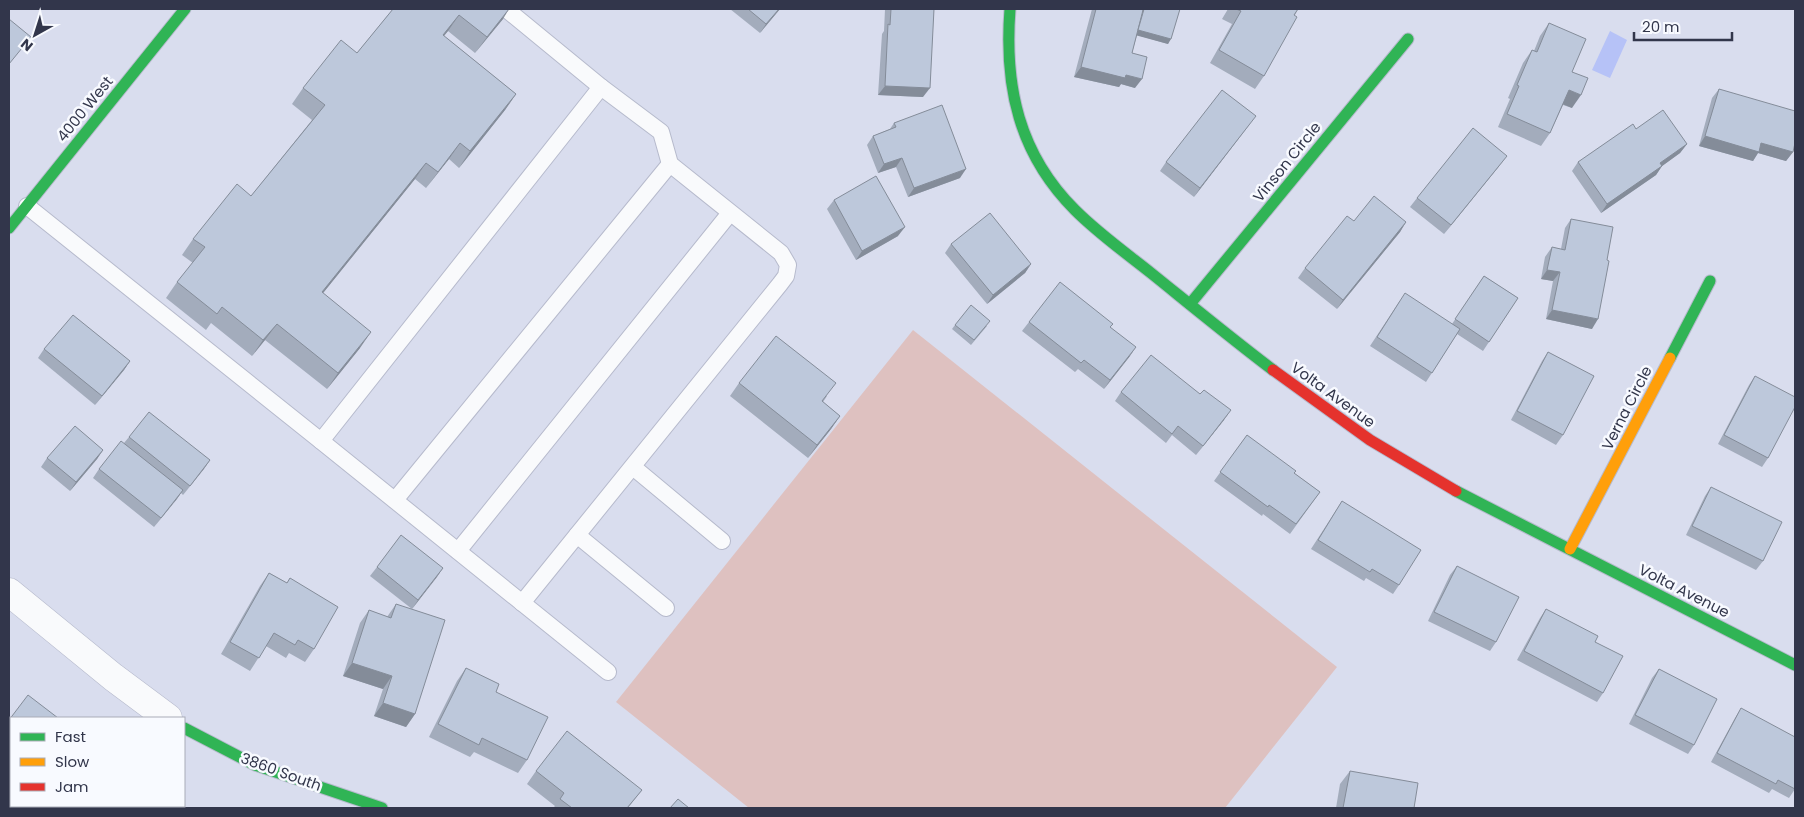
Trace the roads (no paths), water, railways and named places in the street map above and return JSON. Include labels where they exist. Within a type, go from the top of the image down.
[{"type":"street","name":"4000 West","points":[[9,228],[185,9]]},
{"type":"street","name":"Volta Avenue","points":[[1010,9],[1008,48],[1013,95],[1018,117],[1034,156],[1059,193],[1077,211],[1302,393],[1392,454],[1439,482],[1795,665]]},
{"type":"street","name":"Vinson Circle","points":[[1190,304],[1408,39]]},
{"type":"street","name":"Verna Circle","points":[[1570,550],[1710,281]]},
{"type":"street","name":"3860 South","points":[[9,592],[113,677],[166,717]]},
{"type":"street","name":"3860 South","points":[[185,728],[255,765],[382,808]]},
{"type":"lane","points":[[506,9],[661,132],[670,164],[781,252],[788,265],[786,276],[522,603]]},
{"type":"lane","points":[[321,441],[601,86]]},
{"type":"lane","points":[[395,500],[670,164]]},
{"type":"lane","points":[[26,206],[608,672]]},
{"type":"lane","points":[[458,551],[730,212]]},
{"type":"lane","points":[[632,466],[722,540]]},
{"type":"lane","points":[[577,535],[666,608]]},
{"type":"water","points":[[1610,31],[1627,40],[1610,78],[1592,70]]}]
